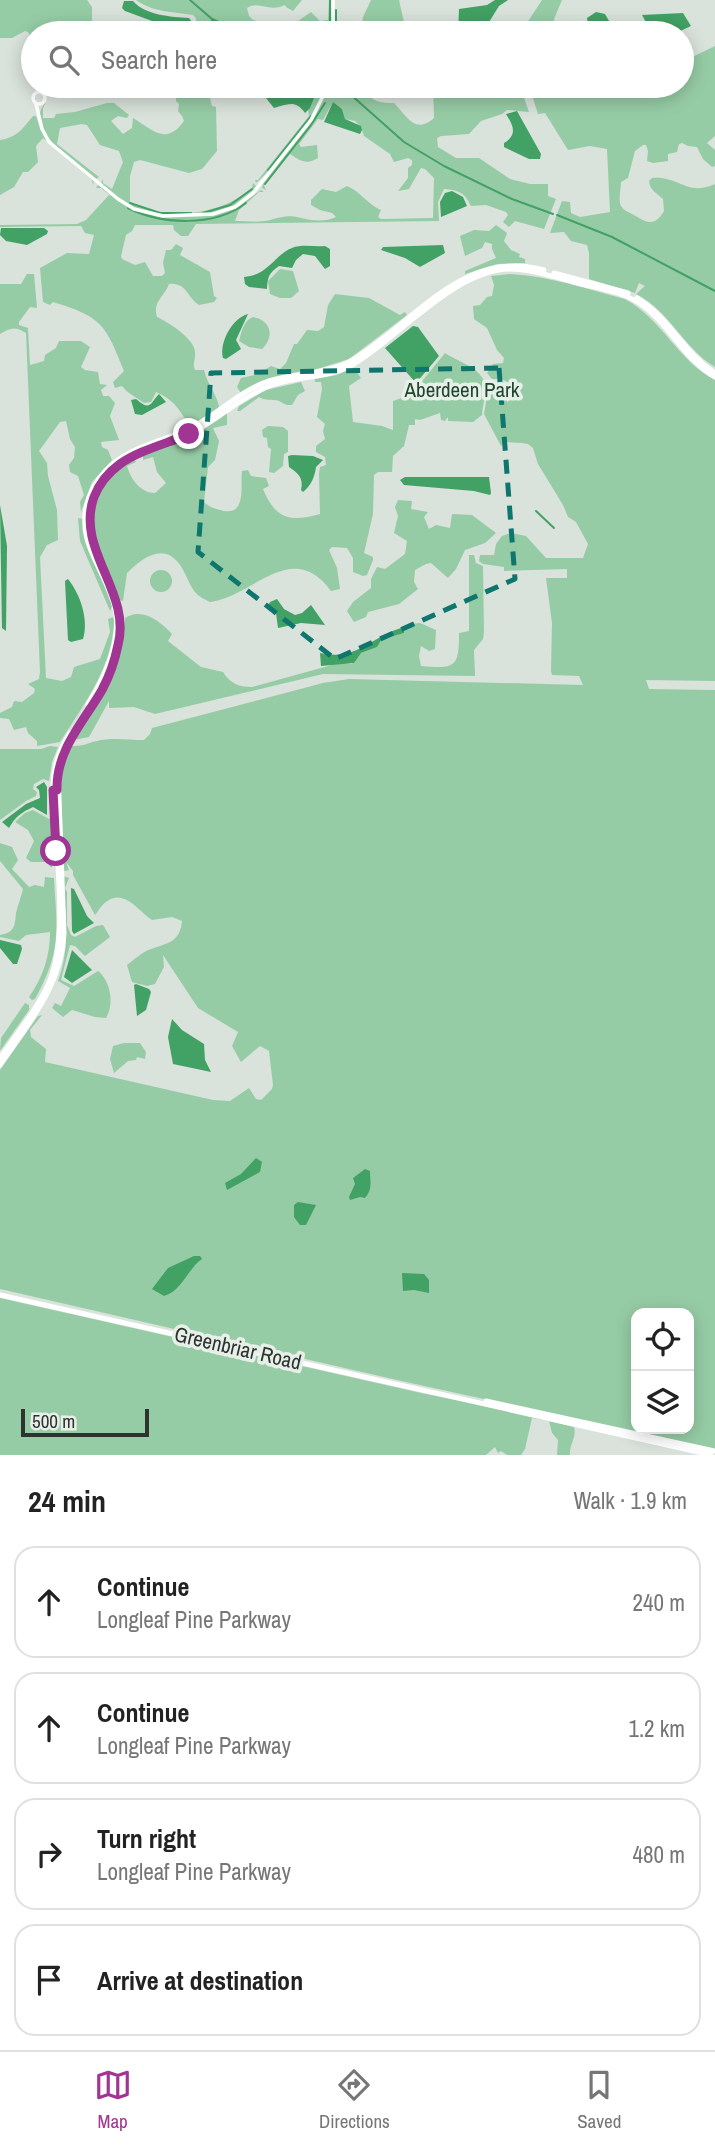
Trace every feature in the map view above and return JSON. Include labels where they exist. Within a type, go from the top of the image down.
[{"type":"main road","points":[[466,283],[468,279],[486,270],[505,265],[530,267],[627,293],[642,302],[698,365],[715,375]]},
{"type":"main road","points":[[0,1058],[47,987],[58,956],[60,934],[55,766],[60,748],[96,691],[116,633],[114,606],[89,548],[85,528],[88,500],[102,475],[125,455],[194,426],[258,386],[347,363],[440,293],[486,270]]},
{"type":"main road","points":[[0,1065],[50,989],[62,956],[64,934],[55,790],[58,772],[64,750],[103,688],[120,636],[118,604],[93,546],[90,528],[93,502],[106,478],[128,459],[189,434],[266,387],[349,367],[443,297],[466,283],[493,272],[525,270],[642,302]]},
{"type":"main road","name":"Greenbriar Road","points":[[0,1295],[711,1455]]},
{"type":"main road","name":"Greenbriar Road","points":[[475,1401],[494,1401],[715,1451]]},
{"type":"street","points":[[333,0],[333,21]]},
{"type":"street","points":[[34,98],[40,112],[42,129],[49,142],[121,202],[157,216],[207,215],[230,209],[253,193],[311,120],[322,98]]},
{"type":"street","points":[[40,112],[45,98]]},
{"type":"street","points":[[36,104],[43,104]]},
{"type":"highlighted area","points":[[499,368],[515,579],[335,659],[198,552],[211,373]]},
{"type":"green space","points":[[0,0],[87,0],[92,7],[92,21],[21,21],[21,33],[12,38],[0,38]]},
{"type":"green space","points":[[136,0],[302,0],[293,11],[285,5],[274,8],[256,5],[247,8],[249,16],[256,21],[196,21],[193,15],[142,4]]},
{"type":"green space","points":[[329,0],[332,0],[332,21],[320,21],[328,20]]},
{"type":"green space","points":[[371,0],[399,0],[404,21],[362,21]]},
{"type":"green space","points":[[542,0],[562,0],[554,21],[528,21]]},
{"type":"green space","points":[[311,12],[320,21],[298,21]]},
{"type":"green space","points":[[715,46],[715,136],[707,143],[715,150],[715,166],[712,167],[703,159],[697,147],[682,143],[679,144],[677,152],[668,154],[668,161],[653,163],[647,161],[648,151],[646,145],[643,145],[635,151],[628,178],[621,182],[620,198],[624,209],[652,222],[664,211],[663,199],[652,190],[649,181],[652,178],[662,178],[697,188],[715,184],[715,367],[694,350],[659,310],[636,294],[645,286],[639,283],[635,293],[589,279],[587,245],[571,241],[564,232],[550,233],[562,201],[570,202],[571,213],[580,217],[610,212],[607,149],[590,146],[568,150],[545,113],[538,114],[533,98],[694,98],[694,56]]},
{"type":"green space","points":[[176,98],[210,98],[212,106],[216,107],[217,151],[202,169],[189,173],[140,160],[134,162],[130,176],[130,202],[161,212],[193,213],[225,205],[252,188],[253,183],[256,186],[247,198],[217,212],[198,215],[144,211],[119,199],[101,183],[103,179],[103,183],[112,189],[123,162],[119,151],[100,145],[87,125],[60,128],[57,144],[99,177],[96,179],[55,145],[41,123],[40,112],[46,102],[43,118],[54,118],[56,114],[114,103],[129,115],[127,118],[118,116],[111,121],[123,134],[132,128],[133,118],[153,131],[165,134],[177,129],[184,121]]},
{"type":"green space","points":[[314,98],[321,98],[314,114],[269,171],[256,183],[255,180],[258,180],[309,116],[308,110]]},
{"type":"green space","points":[[323,98],[372,98],[394,103],[412,122],[422,125],[434,118],[433,98],[524,98],[529,112],[507,110],[481,121],[469,134],[437,138],[438,147],[456,158],[479,158],[510,179],[530,184],[548,184],[548,196],[556,199],[544,229],[515,221],[509,227],[503,222],[508,215],[506,212],[486,205],[471,206],[461,193],[444,189],[438,202],[439,221],[196,224],[188,236],[181,236],[174,230],[173,225],[135,225],[126,235],[122,259],[135,265],[145,262],[153,276],[162,276],[165,273],[163,263],[166,250],[171,250],[176,244],[183,248],[180,255],[210,272],[214,296],[217,298],[214,302],[199,305],[180,285],[169,284],[156,307],[156,312],[157,317],[191,342],[195,352],[195,370],[204,370],[219,408],[190,426],[176,406],[163,395],[156,392],[151,402],[144,403],[122,386],[115,388],[113,382],[124,371],[107,333],[83,313],[53,302],[50,305],[43,302],[40,268],[67,253],[89,254],[94,235],[85,233],[81,226],[0,225],[77,224],[86,220],[109,195],[111,196],[101,188],[96,188],[98,185],[135,210],[163,217],[209,216],[237,207],[261,190],[264,192],[259,192],[239,210],[235,221],[262,221],[290,216],[327,220],[336,217],[311,205],[311,200],[322,189],[336,192],[347,186],[381,210],[378,217],[381,219],[433,218],[434,178],[421,168],[409,189],[398,191],[408,178],[408,168],[412,165],[412,160],[408,158],[394,162],[390,154],[364,136],[355,121],[345,119],[342,109],[333,102],[323,120],[318,119],[299,144],[301,147],[317,145],[318,158],[304,161],[290,154],[264,186],[266,190],[262,188],[315,116]]},
{"type":"green space","points":[[37,110],[44,136],[94,181],[93,185],[92,180],[43,138],[36,146],[38,162],[28,172],[23,172],[14,187],[0,195],[0,140],[15,135],[33,116],[36,116],[40,128]]},
{"type":"green space","points":[[496,225],[507,233],[504,241],[511,250],[520,254],[519,257],[525,259],[525,263],[497,264],[465,274],[465,271],[496,258],[492,244],[485,242],[482,248],[465,256],[460,236],[474,230],[489,231]]},
{"type":"green space","points":[[280,269],[293,271],[299,291],[291,298],[270,294],[268,281]]},
{"type":"green space","points":[[27,274],[34,274],[37,308],[30,307],[19,325],[28,328],[30,365],[44,361],[45,355],[56,348],[59,341],[81,341],[90,347],[81,367],[98,372],[100,384],[107,385],[101,390],[103,396],[109,396],[115,403],[110,416],[119,440],[101,442],[112,460],[92,482],[81,512],[80,502],[84,495],[78,476],[70,472],[69,465],[74,458],[75,447],[70,439],[66,421],[60,422],[39,451],[47,463],[57,510],[58,540],[47,545],[40,557],[46,678],[62,681],[71,677],[74,667],[100,659],[110,632],[108,619],[113,617],[114,620],[109,653],[88,698],[60,742],[37,746],[37,741],[28,733],[26,727],[14,730],[9,719],[0,718],[0,713],[12,707],[14,701],[22,702],[34,693],[35,689],[28,684],[39,679],[40,672],[26,333],[13,329],[0,334],[0,284],[21,284]]},
{"type":"green space","points":[[510,274],[539,277],[625,299],[649,317],[702,372],[715,380],[715,681],[646,680],[649,689],[715,690],[715,1450],[642,1434],[694,1434],[694,1308],[631,1308],[631,1432],[0,1289],[0,1070],[38,1016],[42,1015],[30,1030],[31,1037],[46,1049],[45,1062],[213,1100],[230,1101],[249,1088],[256,1099],[261,1100],[273,1085],[269,1051],[260,1046],[241,1062],[232,1046],[238,1032],[198,1008],[163,955],[164,967],[155,984],[147,986],[132,982],[127,965],[145,952],[176,938],[182,921],[172,917],[152,920],[130,902],[119,898],[104,903],[95,915],[66,862],[69,870],[64,871],[60,766],[69,746],[108,739],[144,740],[152,728],[323,683],[349,679],[583,685],[579,676],[552,675],[551,671],[552,623],[546,578],[567,578],[567,569],[504,571],[504,567],[479,561],[480,555],[494,555],[496,544],[502,536],[511,533],[526,536],[546,558],[583,558],[588,544],[576,522],[568,517],[538,464],[533,448],[528,444],[506,442],[501,446],[484,414],[488,391],[507,398],[507,402],[517,396],[517,388],[502,379],[492,379],[487,373],[493,364],[503,363],[504,358],[497,350],[487,328],[474,319],[473,306],[480,305],[487,297],[492,296],[494,285],[491,276]]},
{"type":"green space","points":[[335,294],[369,298],[400,315],[405,312],[407,315],[349,359],[241,393],[237,387],[241,378],[259,374],[271,366],[280,369],[286,363],[294,344],[297,344],[307,330],[318,331],[324,327],[328,305]]},
{"type":"green space","points":[[253,317],[264,321],[269,329],[269,339],[262,349],[249,347],[239,341],[245,324]]},
{"type":"green space","name":"Aberdeen Park","points":[[445,353],[472,368],[482,377],[486,391],[482,415],[473,422],[448,421],[448,417],[445,421],[441,420],[440,413],[420,420],[415,419],[415,425],[409,425],[404,446],[393,456],[392,472],[378,472],[374,475],[373,514],[364,553],[373,557],[373,560],[367,575],[353,572],[353,558],[347,548],[332,547],[329,550],[337,568],[340,589],[331,591],[316,576],[302,570],[287,570],[272,574],[226,598],[210,602],[194,591],[176,560],[162,553],[141,561],[127,573],[123,601],[120,600],[102,560],[92,524],[94,506],[100,490],[113,474],[134,459],[136,462],[127,466],[131,476],[141,488],[155,493],[166,483],[157,472],[153,457],[143,460],[143,456],[192,435],[227,413],[227,425],[213,428],[219,441],[215,460],[208,467],[204,502],[224,511],[236,508],[241,497],[242,471],[248,470],[251,476],[266,478],[269,486],[263,489],[273,506],[284,516],[300,518],[320,514],[319,473],[320,467],[326,465],[325,457],[316,452],[316,446],[325,439],[325,424],[317,417],[322,389],[321,382],[315,382],[315,379],[337,375],[353,367],[361,378],[349,386],[353,422],[393,430],[393,401],[413,394],[416,386]]},
{"type":"green space","points":[[301,382],[305,391],[298,395],[292,405],[259,397],[237,411],[239,406],[266,390]]},
{"type":"green space","points":[[268,426],[283,427],[288,431],[288,452],[284,454],[283,466],[274,473],[269,472],[271,449],[262,430]]},
{"type":"green space","points":[[398,500],[412,501],[411,509],[428,512],[424,517],[429,529],[436,525],[450,528],[452,514],[472,515],[496,533],[485,543],[465,550],[456,569],[448,578],[431,563],[426,564],[415,570],[414,582],[418,589],[399,604],[368,612],[366,617],[354,622],[347,611],[353,602],[371,588],[371,579],[377,567],[385,569],[405,554],[407,541],[394,533],[398,516],[395,507]]},
{"type":"green space","points":[[78,518],[83,519],[85,540],[112,606],[110,611],[80,541]]},
{"type":"green space","points":[[469,555],[474,555],[476,563],[483,566],[484,632],[483,639],[474,650],[475,676],[323,674],[155,714],[134,707],[109,708],[109,701],[89,737],[73,740],[106,682],[119,651],[125,618],[131,615],[144,615],[156,620],[172,634],[168,641],[201,667],[223,672],[232,682],[243,686],[252,687],[339,663],[352,664],[361,653],[377,647],[382,639],[403,633],[410,624],[420,623],[436,630],[435,649],[429,651],[421,646],[421,666],[448,666],[453,663],[458,653],[459,633],[469,631]]},
{"type":"green space","points":[[161,570],[169,573],[172,581],[169,589],[161,592],[153,589],[150,581],[153,573]]},
{"type":"green space","points":[[58,747],[49,781],[43,779],[34,784],[36,796],[0,820],[0,749],[41,749]]},
{"type":"green space","points":[[33,810],[51,820],[52,867],[48,862],[31,862],[26,858],[34,841],[28,830],[15,822]]},
{"type":"green space","points":[[0,843],[12,847],[18,860],[12,869],[29,887],[44,887],[45,877],[54,878],[54,953],[44,982],[32,1000],[29,997],[42,974],[47,958],[50,932],[26,935],[19,941],[0,937],[13,928],[23,889],[0,861]]},
{"type":"green space","points":[[63,876],[69,878],[65,888],[67,925],[71,935],[75,937],[103,925],[110,937],[85,956],[75,946],[70,945],[61,980],[74,986],[98,971],[106,980],[110,993],[106,1018],[72,1010],[63,1017],[52,1008],[55,1003],[61,1006],[70,988],[58,981],[66,942]]},
{"type":"green space","points":[[25,1003],[29,1005],[29,1010],[0,1051],[1,1038]]},
{"type":"green space","points":[[140,1043],[146,1052],[145,1059],[137,1057],[136,1060],[128,1061],[114,1073],[110,1059],[113,1046]]},
{"type":"green space","points":[[0,1298],[421,1393],[549,1419],[574,1427],[570,1455],[557,1455],[558,1440],[552,1433],[549,1421],[532,1418],[525,1449],[521,1455],[507,1455],[501,1451],[498,1453],[495,1447],[486,1455],[0,1455]]},
{"type":"shaded area","points":[[495,0],[508,0],[499,6],[490,21],[458,21],[459,9],[487,5]]},
{"type":"shaded area","points":[[124,1],[133,1],[144,9],[189,18],[191,21],[152,21],[122,8]]},
{"type":"shaded area","points":[[596,12],[605,14],[609,21],[587,21],[587,18]]},
{"type":"shaded area","points":[[683,13],[688,21],[645,21],[642,15]]},
{"type":"shaded area","points":[[266,98],[314,98],[305,113],[294,104],[274,108]]},
{"type":"shaded area","points":[[333,102],[342,109],[345,119],[361,126],[360,134],[324,122]]},
{"type":"shaded area","points":[[517,111],[541,154],[540,159],[529,159],[504,147],[504,143],[513,133],[506,114]]},
{"type":"shaded area","points":[[452,191],[463,197],[467,206],[441,217],[440,202],[445,193]]},
{"type":"shaded area","points":[[1,228],[44,228],[48,231],[27,245],[6,241],[0,235]]},
{"type":"shaded area","points":[[443,245],[445,253],[420,267],[405,258],[381,250],[383,247]]},
{"type":"shaded area","points":[[325,246],[330,249],[330,266],[325,269],[315,256],[303,254],[292,268],[279,266],[273,271],[268,279],[267,289],[245,284],[244,277],[260,273],[292,248]]},
{"type":"shaded area","points":[[248,314],[236,340],[241,349],[226,359],[223,358],[223,345],[228,332],[237,320]]},
{"type":"shaded area","points":[[413,326],[418,327],[439,356],[416,383],[385,348]]},
{"type":"shaded area","points":[[159,394],[166,402],[142,415],[135,414],[131,400],[136,399],[147,406]]},
{"type":"shaded area","points":[[288,456],[313,456],[323,460],[316,467],[312,481],[303,492],[300,476],[289,467]]},
{"type":"shaded area","points":[[405,477],[489,477],[491,493],[404,485],[400,480]]},
{"type":"shaded area","points":[[0,505],[7,546],[6,631],[2,628]]},
{"type":"shaded area","points":[[68,579],[80,599],[85,623],[83,639],[71,642],[68,640],[65,581]]},
{"type":"shaded area","points":[[277,599],[284,609],[295,615],[311,605],[325,625],[301,623],[278,628],[276,613],[268,606]]},
{"type":"shaded area","points":[[401,628],[404,633],[382,639],[377,647],[361,653],[354,663],[321,666],[320,653],[344,654]]},
{"type":"shaded area","points":[[44,782],[47,787],[47,815],[33,807],[19,815],[9,828],[2,822],[26,804],[40,798],[36,787]]},
{"type":"shaded area","points":[[71,888],[94,923],[74,934],[72,931]]},
{"type":"shaded area","points":[[0,940],[21,945],[17,964],[13,964],[0,948]]},
{"type":"shaded area","points":[[72,950],[92,970],[72,983],[64,977]]},
{"type":"shaded area","points":[[134,985],[151,992],[146,1010],[137,1016]]},
{"type":"shaded area","points":[[172,1019],[182,1030],[204,1044],[205,1060],[211,1072],[173,1064],[168,1037]]},
{"type":"shaded area","points":[[256,1158],[262,1162],[260,1172],[227,1190],[225,1183],[241,1174]]},
{"type":"shaded area","points":[[365,1169],[370,1171],[369,1192],[365,1198],[350,1200],[355,1184],[353,1178]]},
{"type":"shaded area","points":[[298,1202],[316,1205],[306,1225],[300,1225],[294,1217],[294,1205]]},
{"type":"shaded area","points":[[194,1256],[200,1256],[202,1259],[176,1289],[164,1296],[152,1289],[168,1268]]},
{"type":"shaded area","points":[[402,1273],[424,1274],[429,1280],[429,1293],[403,1291]]},
{"type":"waterway","points":[[190,0],[216,21]]},
{"type":"waterway","points":[[330,0],[330,21]]},
{"type":"waterway","points":[[336,10],[336,21]]},
{"type":"waterway","points":[[354,98],[404,142],[444,166],[512,199],[553,214]]},
{"type":"waterway","points":[[265,184],[325,103]]},
{"type":"waterway","points":[[268,170],[311,116]]},
{"type":"waterway","points":[[203,213],[230,205],[252,189]]},
{"type":"waterway","points":[[130,203],[160,213],[191,213]]},
{"type":"waterway","points":[[128,208],[156,218],[188,221],[219,216],[246,203]]},
{"type":"waterway","points":[[557,215],[612,237],[715,291]]},
{"type":"waterway","points":[[536,511],[554,528]]},
{"type":"route","points":[[56,851],[53,790],[57,790],[61,758],[107,680],[121,632],[118,604],[93,546],[89,520],[93,502],[97,490],[118,465],[189,434]]}]
